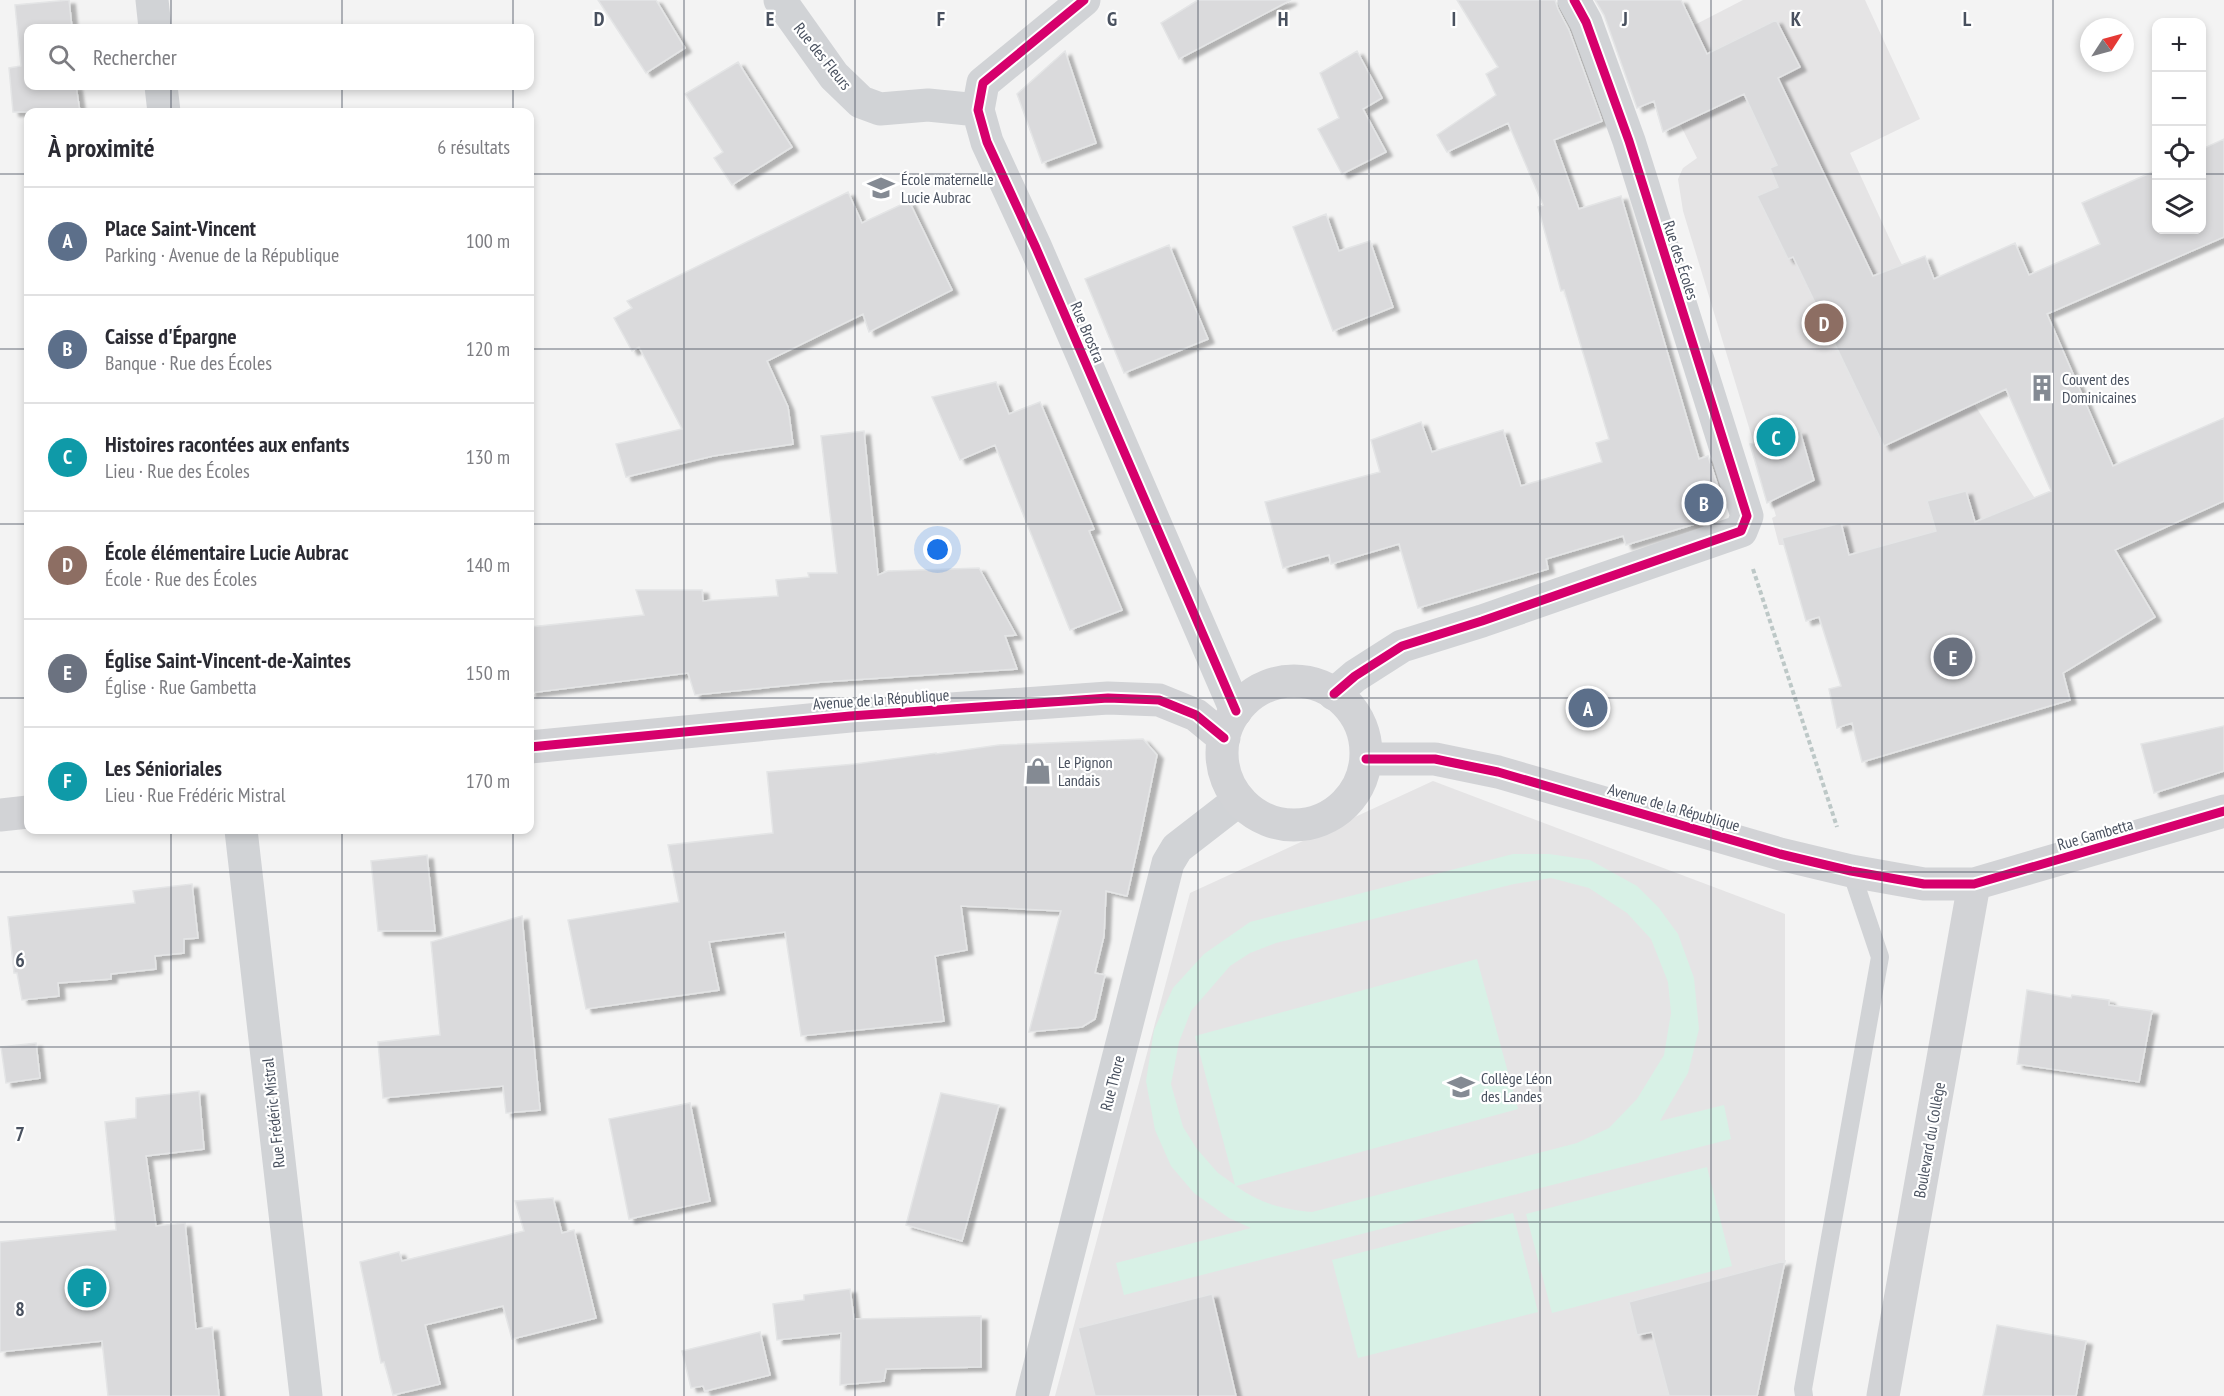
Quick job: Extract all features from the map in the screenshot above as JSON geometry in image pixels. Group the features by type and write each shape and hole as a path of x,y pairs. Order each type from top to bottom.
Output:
{"main road":[{"path":"1293,681 1315,684 1334,694 1349,706 1359,722 1365,740 1366,759 1360,782 1347,802 1328,817 1305,825 1281,824 1258,815 1239,800 1228,781 1222,760 1230,724 1251,695 1271,685 1293,681"},
{"name":"Avenue de la République","path":"534,747 850,716 1108,698 1159,700 1196,715 1230,724"},
{"name":"Avenue de la République","path":"1366,759 1435,759 1498,772 1780,854 1851,871 1924,884 1974,884"},
{"name":"Rue Gambetta","path":"1974,884 2224,811"},
{"path":"0,815 24,812"},
{"name":"Boulevard du Collège","path":"1883,1396 1974,884"}],"street":[{"path":"152,0 155,24"},
{"name":"Rue des Fleurs","path":"780,0 834,76 861,102 880,109 928,105 978,110"},
{"name":"Rue Brostra","path":"1084,0 983,83 978,110 987,142 1036,248 1230,724"},
{"name":"Rue des Écoles","path":"1574,0 1586,22 1629,141 1747,516 1741,531"},
{"path":"161,90 164,108"},
{"path":"1334,694 1355,676 1402,646 1482,621 1741,531"},
{"name":"Rue Thore","path":"1032,1396 1168,863 1178,848 1239,800"},
{"name":"Rue Frédéric Mistral","path":"241,834 306,1396"}],"lane":[{"path":"1804,1396 1803,1389 1880,957 1851,871"}],"path":[{"path":"1741,531 1851,871"}],"shaded area":[{"path":"1743,0 1865,0 1920,119 1850,153 1898,257 1974,404 2047,517 1853,607 1806,621 1784,545 1779,545 1772,518 1776,516 1683,211 1678,179 1683,168 1697,158 1680,124 1663,132 1644,70 1679,33"},
{"name":"Collège Léon des Landes","path":"1433,781 1785,914 1785,1261 1755,1396 1055,1396 1190,893"}],"green space":[{"path":"1513,854 1549,854 1590,860 1637,886 1659,908 1678,934 1694,978 1699,1029 1688,1073 1660,1121 1724,1105 1731,1139 1124,1295 1116,1263 1251,1228 1229,1218 1194,1193 1171,1166 1155,1130 1146,1081 1154,1030 1173,988 1204,954 1250,922","holes":["1551,878 1589,888 1627,913 1651,939 1668,982 1671,1013 1664,1055 1637,1099 1609,1128 1577,1143 1312,1212 1272,1205 1236,1186 1518,1109 1477,959 1195,1036 1235,1185 1218,1173 1197,1149 1183,1127 1171,1084 1179,1042 1191,1011 1230,966 1250,953 1276,943 1514,884"]},
{"path":"1707,1167 1732,1266 1552,1313 1526,1214"},
{"path":"1513,1213 1538,1312 1358,1358 1332,1260"}],"building":[{"path":"69,0 72,24 24,24 24,90 77,90 79,108 24,108 24,112 13,112 9,68 21,66 15,5"},
{"path":"598,0 656,0 685,48 646,73"},
{"path":"1198,0 1291,0 1179,59 1161,23"},
{"path":"1457,0 1555,0 1569,30 1602,121 1554,140 1579,209 1621,196 1699,459 1708,456 1719,490 1701,522 1626,545 1623,536 1546,559 1548,569 1418,608 1399,544 1331,564 1329,555 1283,568 1265,502 1380,472 1371,440 1421,422 1432,452 1503,430 1521,486 1602,462 1596,443 1609,439 1564,290 1561,291 1538,207 1543,205 1508,123 1447,152 1437,135 1496,95 1486,74 1498,67"},
{"path":"1595,0 1681,0 1707,54 1776,20 1800,67 1778,78 1873,276 1925,256 1934,279 2015,243 2029,275 2100,244 2082,203 2152,172 2152,234 2206,234 2206,147 2224,139 2224,237 2047,314 2113,466 2224,418 2224,501 2115,550 2155,617 2063,673 2070,700 1862,762 1852,723 1837,728 1829,689 1841,686 1819,617 1806,621 1782,538 1841,523 1849,555 1936,531 1927,501 1966,491 1975,522 2051,491 2006,389 1884,446 1793,257 1788,259 1757,196 1778,187 1770,168 1777,165 1744,94 1663,132 1654,101 1637,108 1604,15"},
{"path":"1065,51 1096,143 1042,163 1017,94"},
{"path":"1357,51 1382,98 1363,109 1386,152 1342,174 1318,129 1339,118 1320,73"},
{"path":"738,62 792,147 732,185 714,158 723,152 685,94"},
{"path":"848,192 862,223 909,201 952,290 869,332 863,314 767,361 788,407 793,444 713,456 626,477 616,444 682,429 639,347 632,351 614,318 632,308 627,301"},
{"path":"1326,214 1339,251 1370,241 1393,307 1333,331 1293,227"},
{"path":"1169,245 1208,339 1124,373 1085,279"},
{"path":"996,382 1009,414 1040,402 1094,529 1089,531 1122,610 1070,630 995,445 960,460 932,397"},
{"path":"864,431 878,575 888,571 979,568 1016,635 1005,636 1017,669 822,682 695,695 688,673 534,692 534,627 644,615 636,590 702,590 703,601 778,596 776,580 809,577 808,573 837,573 821,436"},
{"path":"1800,431 1814,480 1767,503 1750,444"},
{"path":"2224,726 2224,771 2154,793 2141,744"},
{"path":"1143,739 1157,755 1141,833 1127,896 1106,891 1104,936 1095,973 1105,975 1095,1019 1082,1027 1029,1032 1061,911 961,906 967,950 935,956 944,1021 801,1036 785,932 709,942 719,990 586,1009 568,920 679,902 668,845 773,833 767,772 855,764 999,745"},
{"path":"427,855 435,931 378,931 371,861"},
{"path":"192,884 198,938 184,939 184,953 155,956 156,969 111,974 111,979 58,983 59,996 22,1000 17,973 14,973 8,917 135,903 133,891"},
{"path":"522,916 540,1110 506,1113 503,1086 383,1098 378,1042 440,1035 431,942"},
{"path":"2027,990 2071,998 2072,995 2109,1000 2109,1005 2152,1011 2139,1082 2017,1064"},
{"path":"36,1043 40,1078 6,1083 1,1047"},
{"path":"199,1091 204,1149 146,1156 156,1226 185,1223 196,1329 212,1327 219,1396 108,1396 102,1341 0,1352 0,1242 116,1230 105,1122 136,1118 136,1098"},
{"path":"941,1093 999,1105 962,1241 906,1225"},
{"path":"690,1103 710,1201 629,1219 609,1119"},
{"path":"553,1198 562,1233 574,1230 596,1318 512,1339 503,1306 425,1325 440,1384 393,1395 384,1362 381,1363 360,1262 399,1252 402,1261 524,1231 515,1201"},
{"path":"1785,1261 1757,1396 1669,1396 1652,1332 1637,1335 1629,1302"},
{"path":"850,1289 854,1319 981,1316 981,1367 886,1369 884,1381 840,1385 841,1333 777,1340 773,1304 804,1300 804,1295"},
{"path":"1212,1294 1236,1396 1095,1396 1078,1328"},
{"path":"1997,1325 2086,1341 2076,1396 1983,1396"},
{"path":"760,1332 770,1375 705,1391 703,1386 691,1388 682,1351"}],"cycle path":[{"path":"1084,0 983,83 978,110 987,142 1036,248 1236,711"},
{"path":"1334,694 1355,676 1402,646 1482,621 1741,531 1747,516 1629,141 1586,22 1574,0"},
{"path":"534,747 850,716 1108,698 1159,700 1196,715 1224,738"},
{"path":"1366,759 1435,759 1498,772 1780,854 1851,871 1924,884 1974,884 2224,811"}],"place":[{"name":"École maternelle Lucie Aubrac","path":"881,188"},
{"name":"École élémentaire Lucie Aubrac","path":"1824,323"},
{"name":"Couvent des Dominicaines","path":"2042,388"},
{"name":"Histoires racontées aux enfants","path":"1776,437"},
{"name":"Caisse d'Épargne","path":"1704,503"},
{"name":"Église Saint-Vincent-de-Xaintes","path":"1953,657"},
{"name":"Place Saint-Vincent","path":"1588,708"},
{"name":"Le Pignon Landais","path":"1038,771"},
{"name":"Collège Léon des Landes","path":"1461,1087"},
{"name":"Les Sénioriales","path":"87,1288"}]}
